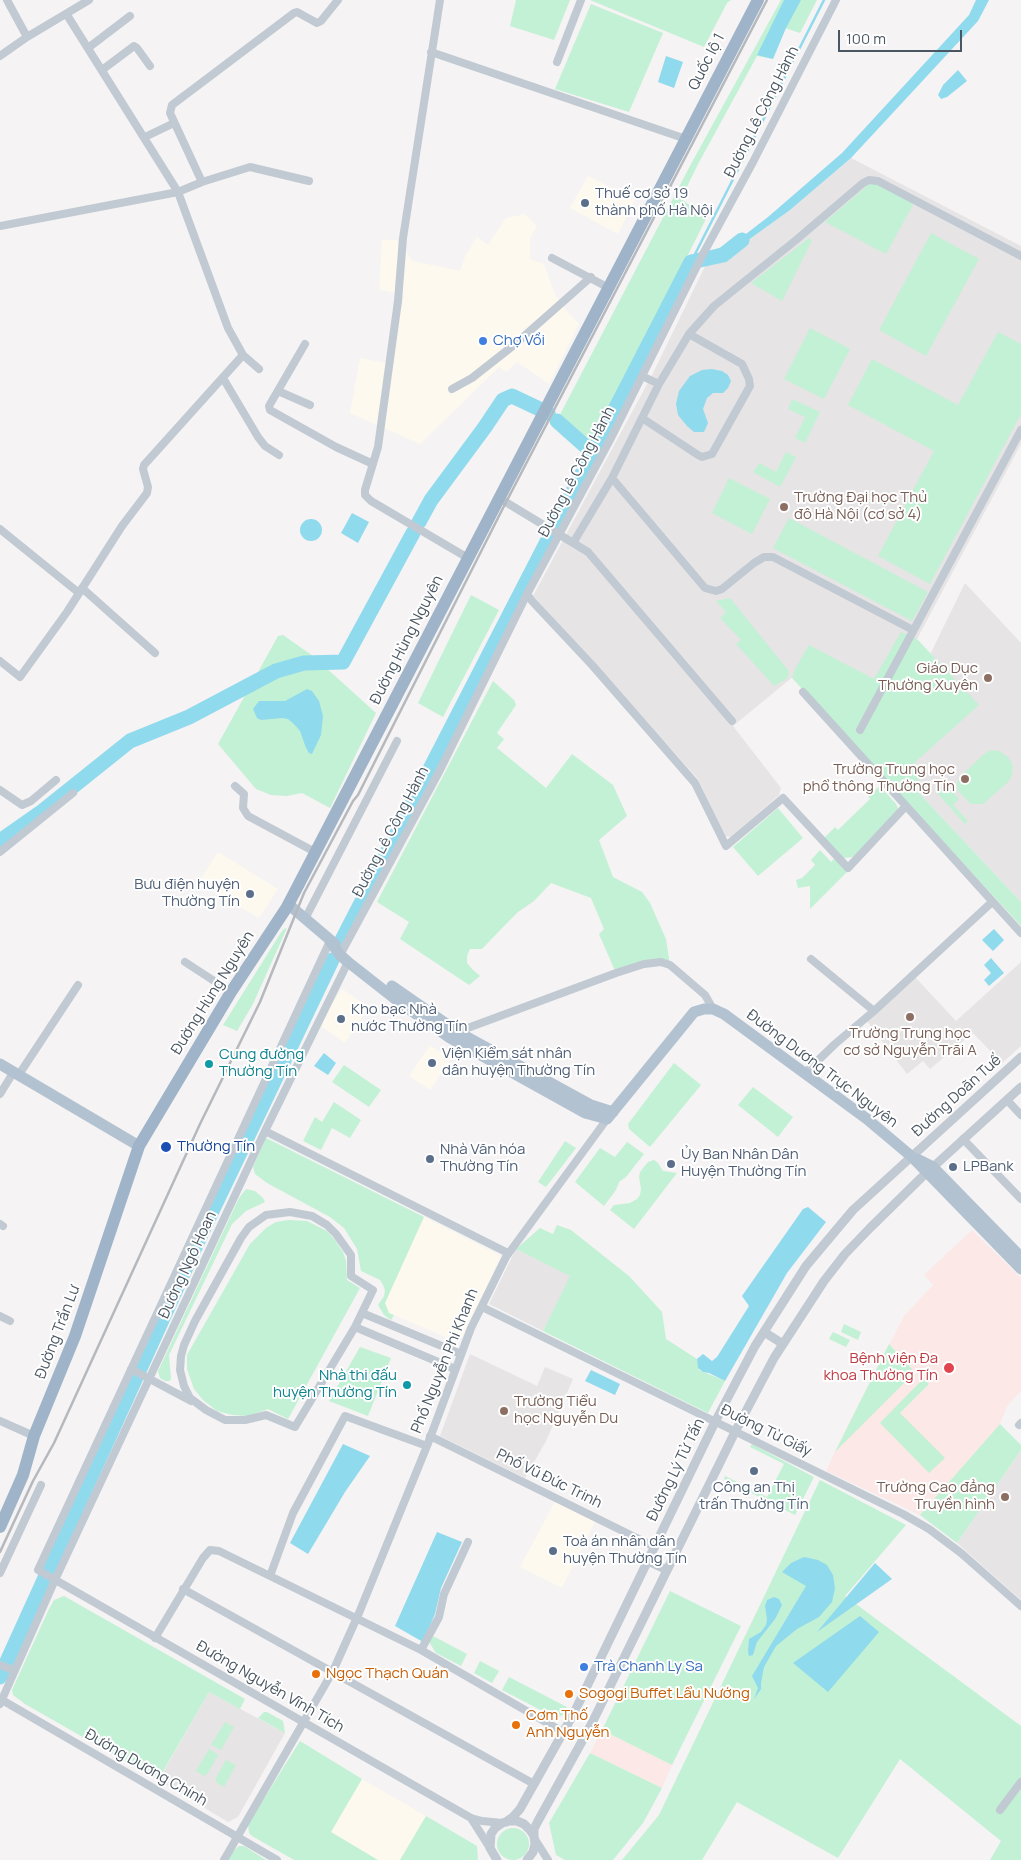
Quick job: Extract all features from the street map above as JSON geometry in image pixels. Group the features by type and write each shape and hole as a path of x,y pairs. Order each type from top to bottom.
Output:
{"highway":[{"name":"Quốc lộ 1","path":"686,139 758,0"},
{"name":"Đường Hùng Nguyên","path":"139,1146 231,992 288,904 686,139"},
{"name":"Đường Trần Lư","path":"0,1527 23,1475 34,1436 75,1336 139,1146"}],"main road":[{"path":"288,904 306,917 344,956 399,1002 454,1035 610,1116"},
{"name":"Đường Dương Trực Nguyên","path":"713,1009 734,1020 867,1119 930,1170 1021,1257"},
{"name":"Phố Nguyễn Phi Khanh","path":"610,1116 694,1012 713,1009"},
{"path":"0,1064 139,1146"},
{"name":"Đường Dương Trực Nguyên","path":"930,1170 1021,1269"}],"street":[{"path":"7,0 27,37"},
{"path":"0,56 27,37 89,0"},
{"path":"202,182 170,113 172,105 297,12 317,22 321,21 338,0"},
{"path":"440,0 438,23 403,238 398,301 378,447 365,490 367,498 468,558"},
{"path":"556,62 581,0"},
{"name":"Đường Lê Công Hành","path":"344,956 440,770 556,534 642,376 696,267 753,162 836,0"},
{"path":"67,14 178,192 228,328 243,355 259,369"},
{"path":"88,48 130,16"},
{"path":"102,70 134,46 138,48 150,66"},
{"path":"432,52 686,139"},
{"path":"145,137 174,123"},
{"path":"0,226 178,192 202,182 250,168 309,181"},
{"path":"573,543 612,478 659,384 689,334 714,306 869,180 878,180 1021,256"},
{"path":"552,258 609,288"},
{"path":"452,389 472,378 514,345 591,277"},
{"path":"642,418 698,455 702,457 712,454 750,386 749,378 742,364 689,334"},
{"path":"305,344 269,406 271,411 336,447 373,464"},
{"path":"0,661 20,677 81,591 122,526 147,492 148,486 143,469 144,465 243,355"},
{"path":"642,376 659,384"},
{"path":"223,378 258,438 265,446 279,455"},
{"path":"278,391 310,406"},
{"path":"860,730 1021,430"},
{"path":"612,478 705,588 716,591 722,590 760,559 773,557 913,630"},
{"path":"499,498 590,553 732,720"},
{"path":"0,529 81,591 155,653"},
{"path":"527,594 532,602 592,665 695,783 726,846 783,798 848,868 905,807"},
{"path":"803,692 905,807 1021,933"},
{"path":"306,917 397,742"},
{"path":"0,790 22,805 31,801 56,780"},
{"path":"235,786 244,794 243,808 248,816 315,852"},
{"path":"0,852 73,793"},
{"path":"805,1073 992,902"},
{"path":"197,1405 190,1398 181,1378 181,1356 184,1345 195,1321 241,1238 253,1224 266,1215 303,1213 327,1225 336,1234 350,1255 352,1276 373,1290 355,1327 295,1427 266,1415 245,1420 225,1420 197,1405 150,1378 132,1369 330,941"},
{"name":"Đường Ngô Hoan","path":"1,1702 7,1668 54,1580 150,1378 344,956"},
{"path":"810,959 874,1011"},
{"path":"185,962 231,992"},
{"path":"454,1035 625,970 643,964 660,962 670,965 705,995 713,1009"},
{"path":"0,1094 78,985"},
{"name":"Đường Doãn Tuế","path":"911,1156 1021,1057"},
{"path":"527,1860 533,1852 534,1836 538,1821 592,1725 734,1432 783,1344 824,1281 845,1254 930,1170 1021,1087"},
{"path":"1007,1100 1021,1114"},
{"name":"Phố Nguyễn Phi Khanh","path":"224,1860 333,1671 357,1619 461,1354 508,1254 610,1116"},
{"path":"265,1131 508,1254"},
{"path":"963,1140 1021,1199"},
{"name":"Đường Lý Tử Tấn","path":"490,1848 491,1834 504,1822 514,1817 520,1809 563,1732 715,1422 755,1346 806,1266 829,1237 853,1210 911,1156"},
{"name":"Đường Từ Giấy","path":"482,1307 734,1432 858,1491 920,1524 961,1553 1021,1606"},
{"path":"362,1313 461,1354"},
{"path":"0,1316 10,1321"},
{"path":"355,1327 455,1369"},
{"path":"764,1332 783,1344"},
{"name":"Đường Nguyễn Vĩnh Tích","path":"132,1369 38,1570 472,1818"},
{"path":"270,1576 293,1513 345,1416 426,1446"},
{"path":"0,1421 34,1436"},
{"name":"Phố Vũ Đức Trinh","path":"430,1436 655,1546"},
{"path":"0,1574 41,1485"},
{"path":"421,1650 439,1617 444,1594 468,1542"},
{"path":"155,1638 203,1558 210,1550 219,1551 421,1650 563,1732"},
{"path":"648,1561 667,1570"},
{"path":"183,1589 534,1784"},
{"name":"Đường Dương Chính","path":"1,1702 277,1860"},
{"path":"1000,1810 1021,1782"},
{"path":"472,1818 493,1823 517,1821 524,1824 534,1836 548,1860"},
{"path":"472,1818 497,1860"},
{"path":"490,1848 490,1860"}],"shaded area":[{"name":"Trường Đại học Thủ đô Hà Nội (cơ sở 4)","path":"851,158 1021,246 1021,444 861,744 800,671 733,726 781,788 779,795 731,837 725,836 698,779 533,596 653,373 710,256 733,250 790,210"},
{"path":"588,176 635,200 618,234 570,208"},
{"name":"Chợ Vồi","path":"525,214 537,226 530,238 530,259 544,264 555,294 579,324 549,384 517,362 506,372 499,367 420,444 350,413 360,358 392,364 404,294 379,290 382,240 397,240 413,261 460,271 465,256 477,237 488,245 506,218"},
{"name":"Trường Trung học phổ thông Thường Tín","path":"965,583 1021,643 1021,902 917,791 911,782 902,712"},
{"path":"218,852 278,889 259,918 199,881"},
{"name":"Trường Trung học cơ sở Nguyễn Trãi A","path":"1021,962 1021,1046 1002,1063 973,1033 930,1069 923,1061 907,1074 866,1020 915,977 956,1021"},
{"path":"342,989 369,1007 345,1043 318,1024"},
{"path":"430,1045 451,1059 430,1090 409,1076"},
{"path":"424,1217 501,1256 463,1336 455,1341 389,1313 385,1303"},
{"name":"Bệnh viện Đa khoa Thường Tín","path":"972,1230 1021,1278 1021,1391 1007,1406 1000,1424 920,1515 826,1471 904,1316 933,1285 924,1275"},
{"path":"516,1249 571,1276 543,1331 489,1304"},
{"name":"Trường Tiểu học Nguyễn Du","path":"470,1354 537,1386 545,1367 573,1379 546,1441 525,1478 440,1436"},
{"name":"Trường Cao đẳng Truyền hình","path":"1021,1450 1021,1600 957,1543"},
{"path":"557,1498 597,1518 562,1588 520,1567"},
{"path":"209,1692 285,1733 238,1817 228,1822 163,1783 162,1774"},
{"path":"602,1730 672,1765 662,1788 590,1753"},
{"path":"362,1779 426,1816 400,1860 378,1860 330,1832 294,1860 279,1852 300,1813 331,1830"}],"green space":[{"path":"516,0 570,0 554,40 510,26"},
{"path":"590,0 731,0 727,3 704,47"},
{"path":"781,0 817,0 800,33 785,28 773,59 757,56 697,166 681,199 707,217 592,446 554,426 691,164"},
{"path":"591,4 663,33 629,112 555,89"},
{"path":"875,181 914,203 886,254 825,222"},
{"path":"931,233 979,259 926,356 879,330"},
{"path":"809,238 812,240 782,301 751,283"},
{"path":"810,328 850,349 824,399 784,379"},
{"path":"998,332 1021,344 1021,414 930,584 878,556 934,451 848,405 872,359 958,405"},
{"path":"792,399 820,412 805,443 795,438 805,417 788,409"},
{"path":"786,452 796,457 780,487 753,472 759,463 776,472"},
{"path":"729,478 770,499 752,534 712,513"},
{"path":"789,518 928,592 912,621 773,548"},
{"path":"471,595 499,610 443,717 418,703"},
{"path":"730,598 788,670 789,675 786,679 774,686 736,644 741,640 720,618 726,612 716,601"},
{"path":"901,632 917,639 979,705 914,763 919,770 919,779 913,785 1021,902 1021,926 792,678 809,645 874,679"},
{"path":"283,635 313,656 376,713 330,808 302,793 287,796 271,795 256,789 218,744 278,636"},
{"path":"493,681 514,700 516,705 497,733 504,739 497,748 546,788 572,754 613,785 627,816 599,840 613,877 642,892 650,903 666,939 670,965 660,962 616,973 599,934 604,929 591,898 551,883 534,901 518,912 482,949 470,949 467,963 480,976 469,985 400,939 409,922 377,902"},
{"path":"991,750 999,751 1008,757 1013,766 1012,775 1008,782 983,804 971,804 958,791 959,778 984,754"},
{"path":"946,785 959,799 953,805 968,821 965,824 937,793"},
{"path":"880,786 896,804 897,812 853,857 843,858 824,838 835,827 838,830 870,799 868,796"},
{"path":"778,808 803,838 758,876 733,847"},
{"path":"820,850 831,862 835,858 847,872 810,909 810,886 798,888 796,880 802,878 815,865 811,860"},
{"path":"287,928 253,1004 237,1031 223,1025 280,934"},
{"path":"674,1063 701,1085 650,1147 629,1129 628,1124"},
{"path":"344,1065 381,1090 369,1107 332,1082"},
{"path":"753,1087 793,1117 778,1137 738,1105"},
{"path":"334,1102 361,1120 350,1138 332,1128 321,1150 303,1141 315,1117 322,1122"},
{"path":"266,1138 424,1217 385,1303 389,1313 394,1315 391,1320 384,1315 378,1305 384,1296 385,1290 383,1285 380,1280 361,1271 357,1249 344,1228 330,1217 267,1183 255,1174 253,1167"},
{"path":"565,1141 576,1148 546,1187 538,1182"},
{"path":"627,1142 644,1154 626,1177 619,1182 616,1190 604,1206 575,1182 600,1148 615,1157"},
{"path":"654,1160 663,1171 677,1173 634,1229 610,1210 614,1205 630,1203 637,1199 641,1189 640,1172 648,1162"},
{"path":"246,1189 255,1191 265,1202 246,1211 232,1224 169,1355 171,1378 170,1381 165,1381 160,1378 158,1371 239,1198"},
{"path":"289,1220 307,1221 327,1231 343,1252 346,1261 347,1280 360,1288 288,1419 268,1409 247,1416 217,1411 203,1400 194,1389 187,1369 187,1355 250,1244 266,1228 276,1222"},
{"path":"557,1225 571,1230 629,1276 662,1312 666,1339 697,1359 699,1370 725,1381 708,1413 543,1331 570,1276 516,1249 540,1228 553,1234"},
{"path":"844,1324 861,1332 858,1340 841,1332"},
{"path":"833,1332 850,1340 846,1347 829,1339"},
{"path":"889,1344 912,1369 911,1376 835,1452"},
{"path":"360,1347 391,1358 368,1416 329,1401"},
{"path":"923,1379 929,1384 900,1413 945,1458 929,1473 880,1423"},
{"path":"1000,1424 1021,1445 1021,1450 957,1543 920,1515"},
{"path":"752,1444 814,1477 795,1515 724,1479 725,1476 767,1497 784,1464 750,1447"},
{"path":"820,1480 906,1525 845,1596 1021,1726 1021,1860 990,1860 1001,1841 900,1759 838,1858 737,1802 702,1860 622,1860 659,1815"},
{"path":"670,1591 741,1626 672,1765 602,1730"},
{"path":"64,1596 245,1699 240,1709 209,1692 162,1773 163,1783 25,1704 13,1695 12,1690 49,1609 54,1600"},
{"path":"433,1636 467,1654 461,1666 436,1653 429,1642"},
{"path":"480,1661 499,1671 492,1683 474,1673"},
{"path":"509,1677 567,1707 563,1715 556,1718 502,1690"},
{"path":"264,1712 283,1721 285,1733 258,1718"},
{"path":"225,1722 234,1727 221,1750 211,1745"},
{"path":"300,1741 362,1779 331,1832 378,1860 294,1860 249,1833 248,1824"},
{"path":"209,1749 218,1755 208,1773 204,1776 196,1771"},
{"path":"590,1753 662,1788 643,1823 613,1860 565,1860 556,1855 549,1823"},
{"path":"226,1760 236,1765 224,1787 216,1782 216,1778"},
{"path":"426,1816 477,1846 478,1860 400,1860"},
{"path":"513,1828 519,1829 524,1833 528,1838 528,1850 524,1855 519,1859 513,1860 507,1859 502,1855 498,1850 497,1844 498,1838 502,1833 507,1829"},
{"path":"239,1846 244,1846 266,1860 227,1860"}],"water":[{"path":"784,0 801,0 786,28 773,59 757,55"},
{"path":"976,0 989,0 978,21 851,158 790,210 733,251 710,256 713,250 733,244 768,217 842,153 969,15"},
{"path":"666,56 683,62 674,88 658,82"},
{"path":"958,70 967,81 947,97 941,99 938,95 943,85"},
{"path":"702,370 722,371 728,375 731,381 723,393 713,393 707,398 703,409 708,423 704,432 694,432 678,415 676,404 679,391 690,376"},
{"path":"352,513 369,522 358,543 341,533"},
{"path":"311,519 319,522 322,530 319,538 311,541 303,538 300,530 303,522"},
{"path":"307,689 312,691 319,701 323,716 321,735 312,754 306,748 300,731 288,719 261,720 257,718 253,709 259,701 285,701"},
{"path":"994,929 1004,940 993,951 982,940"},
{"path":"991,958 1004,973 989,986 984,980 991,973 984,965"},
{"path":"324,1053 336,1063 328,1075 314,1066"},
{"path":"808,1207 826,1222 787,1273 725,1381 703,1372 698,1368 697,1359 703,1354 712,1361 717,1357 749,1306 742,1296 803,1209"},
{"path":"591,1370 620,1384 615,1395 585,1381"},
{"path":"343,1444 370,1456 345,1492 308,1554 290,1543"},
{"path":"437,1532 462,1542 441,1588 435,1614 423,1642 395,1626"},
{"path":"804,1557 818,1560 827,1565 833,1575 835,1588 832,1602 819,1617 797,1629 776,1646 764,1667 761,1689 754,1699 758,1688 752,1676 806,1586 782,1572 791,1563"},
{"path":"875,1563 892,1579 817,1632"},
{"path":"774,1597 779,1599 782,1605 775,1619 757,1642 753,1655 749,1656 749,1639 761,1632 766,1625 765,1606 767,1600"},
{"path":"860,1616 879,1632 828,1692 793,1663"}],"waterway":[{"path":"691,262 824,0"},
{"path":"341,942 691,262 723,255 742,240"},
{"path":"419,522 431,500 503,400 512,396 548,413"},
{"path":"557,421 593,453"},
{"path":"0,841 40,813 130,741 189,717 276,671 304,663 343,662 413,533"},
{"path":"0,1677 203,1230 332,960"}],"railway":[{"path":"0,1552 33,1481 54,1443 200,1124 260,1002 304,893 358,795 502,510 767,0"}],"place":[{"name":"Thuế cơ sở 19 thành phố Hà Nội","path":"585,203"},
{"name":"Chợ Vồi","path":"483,341"},
{"name":"Trường Đại học Thủ đô Hà Nội (cơ sở 4)","path":"784,507"},
{"name":"Giáo Dục Thường Xuyên","path":"988,678"},
{"name":"Trường Trung học phổ thông Thường Tín","path":"965,779"},
{"name":"Bưu điện huyện Thường Tín","path":"250,894"},
{"name":"Trường Trung học cơ sở Nguyễn Trãi A","path":"910,1017"},
{"name":"Kho bạc Nhà nước Thường Tín","path":"341,1019"},
{"name":"Viện Kiểm sát nhân dân huyện Thường Tín","path":"432,1063"},
{"name":"Cung đường Thường Tín","path":"209,1064"},
{"name":"Thường Tín","path":"166,1147"},
{"name":"Nhà Văn hóa Thường Tín","path":"430,1159"},
{"name":"Ủy Ban Nhân Dân Huyện Thường Tín","path":"671,1164"},
{"name":"LPBank","path":"953,1167"},
{"name":"Bệnh viện Đa khoa Thường Tín","path":"949,1368"},
{"name":"Nhà thi đấu huyện Thường Tín","path":"407,1385"},
{"name":"Trường Tiểu học Nguyễn Du","path":"504,1411"},
{"name":"Công an Thị trấn Thường Tín","path":"754,1471"},
{"name":"Trường Cao đẳng Truyền hình","path":"1005,1497"},
{"name":"Toà án nhân dân huyện Thường Tín","path":"553,1551"},
{"name":"Trà Chanh Ly Sa","path":"584,1667"},
{"name":"Ngọc Thạch Quán","path":"316,1674"},
{"name":"Sogogi Buffet Lẩu Nướng","path":"569,1694"},
{"name":"Cơm Thố Anh Nguyễn","path":"516,1725"}]}
